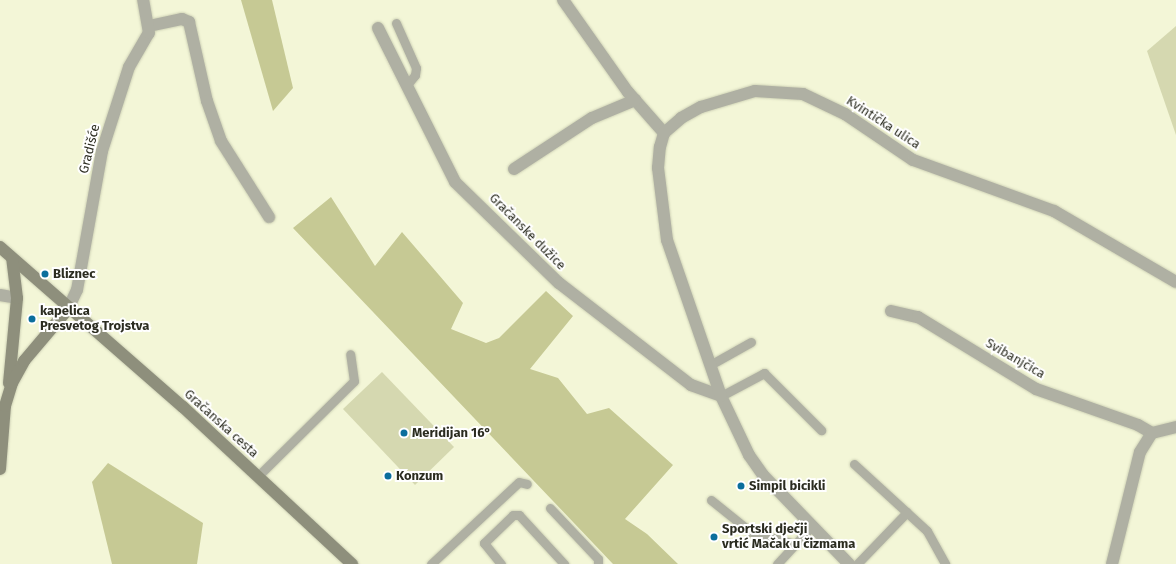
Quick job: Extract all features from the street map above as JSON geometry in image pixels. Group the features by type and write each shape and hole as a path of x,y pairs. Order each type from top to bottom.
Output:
{"main road":[{"name":"Gračanska cesta","path":"0,247 68,309 258,476 352,564"},
{"path":"0,469 17,298 12,258"},
{"path":"8,394 24,361 68,309"}],"street":[{"path":"143,0 149,26 182,19 189,22 207,102 221,141 269,216"},
{"path":"563,0 635,100 664,133 658,168 667,240 721,396 749,455 811,527 849,564"},
{"name":"Gradišće","path":"68,309 76,294 102,151 129,68 145,41 149,26"},
{"name":"Gračanske dužice","path":"378,28 455,182 559,283 691,385 721,396"},
{"name":"Kvintička ulica","path":"664,133 681,118 727,97 778,90 802,94 845,114 913,160 1054,211 1176,282"},
{"path":"514,169 592,118 635,100"},
{"path":"0,295 17,298"},
{"name":"Svibanjčica","path":"891,311 918,316 1036,389 1138,425 1152,433"},
{"path":"1112,564 1140,452 1152,433 1176,427"}],"lane":[{"path":"396,23 416,68 415,75 406,86"},
{"path":"710,365 751,342"},
{"path":"258,476 354,381 350,354"},
{"path":"721,396 764,373 821,430"},
{"path":"854,464 927,532 945,564"},
{"path":"431,564 519,482 527,484"},
{"path":"711,500 751,532 795,544"},
{"path":"550,508 598,559 598,564"},
{"path":"857,564 907,512"},
{"path":"500,564 484,543 513,515 518,515 564,564"},
{"path":"777,564 811,527"}],"green space":[{"path":"241,0 272,0 293,88 273,111"},
{"path":"1176,26 1176,135 1147,51"},
{"path":"331,197 375,266 402,232 463,303 451,329 486,343 499,338 546,291 573,316 530,369 558,378 587,414 609,408 673,465 625,519 647,534 678,564 613,564 293,228"},
{"path":"382,372 454,447 415,485 343,409"},
{"path":"108,463 203,523 197,564 112,564 92,482"}],"place":[{"name":"Bliznec","path":"45,274"},
{"name":"kapelica Presvetog Trojstva","path":"32,319"},
{"name":"Meridijan 16°","path":"404,433"},
{"name":"Konzum","path":"388,476"},
{"name":"Simpil bicikli","path":"741,486"},
{"name":"Sportski dječji vrtić Mačak u čizmama","path":"714,537"}]}
